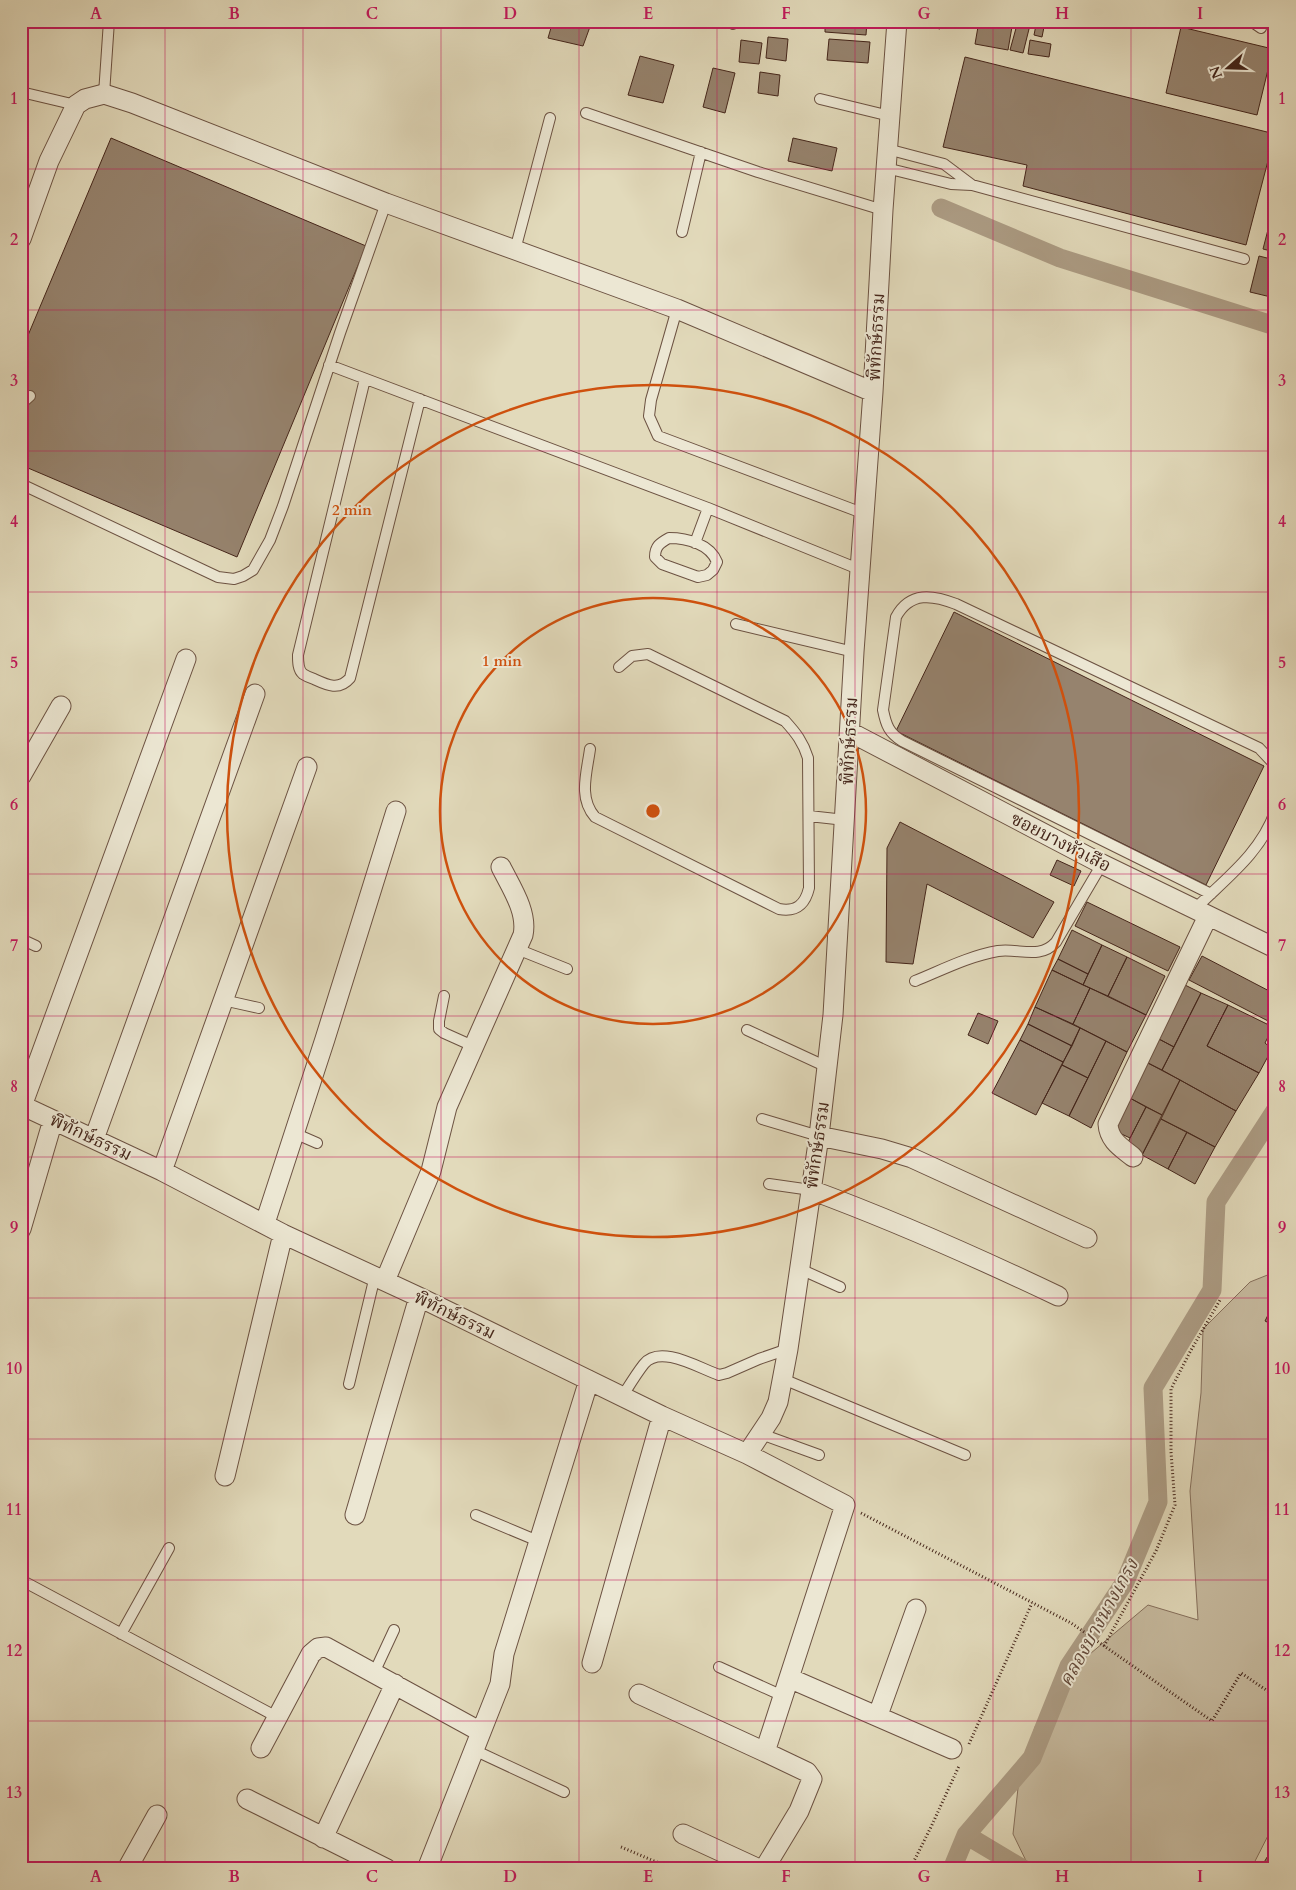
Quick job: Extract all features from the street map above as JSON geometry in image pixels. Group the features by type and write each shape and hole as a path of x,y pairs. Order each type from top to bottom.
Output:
{"street":[{"name":"พิทักษ์ธรรม","path":"22,1106 162,1171 283,1234 380,1278 622,1397 747,1454 761,1434 778,1402 783,1379 819,1136 833,1015 854,652 865,514 883,210 897,21"},
{"path":"21,239 49,161 76,105 86,99 104,94 132,103 386,203 677,309 873,392"},
{"path":"22,1106 186,659"},
{"path":"94,1139 255,694"},
{"path":"21,776 61,706"},
{"name":"ซอยบางหัวเสือ","path":"850,732 1102,864 1275,948"},
{"path":"162,1171 308,767"},
{"path":"265,1223 396,811"},
{"path":"380,1278 432,1171 447,1107 524,935 526,924 522,912 501,867"},
{"path":"1133,1157 1113,1140 1108,1133 1108,1124 1201,912"},
{"path":"21,1229 53,1120"},
{"path":"819,1136 882,1149 912,1158 1086,1238"},
{"path":"811,1190 873,1213 952,1246 1058,1296"},
{"path":"225,1476 283,1234"},
{"path":"355,1515 419,1297"},
{"path":"427,1869 500,1684 504,1654 589,1380"},
{"path":"592,1663 662,1416"},
{"path":"747,1454 845,1505 765,1752"},
{"path":"878,1716 916,1609"},
{"path":"261,1748 311,1654 318,1648 326,1647 480,1732"},
{"path":"789,1678 960,1753"},
{"path":"323,1838 395,1684"},
{"path":"639,1694 807,1772 812,1779 800,1812 764,1869"},
{"path":"247,1799 387,1869"},
{"path":"127,1869 157,1815"},
{"path":"683,1834 759,1869"}],"lane":[{"path":"104,94 109,21"},
{"path":"1252,21 1261,28"},
{"path":"21,92 76,105"},
{"path":"820,99 890,116"},
{"path":"586,113 758,172 883,210"},
{"path":"515,250 550,118"},
{"path":"888,149 944,164 972,185"},
{"path":"682,232 701,152"},
{"path":"886,168 942,182 972,185 1244,259"},
{"path":"21,484 218,577 234,579 253,570 270,540 283,506 329,365 386,203"},
{"path":"677,309 651,400 650,416 658,436 865,514"},
{"path":"329,365 708,508 860,570"},
{"path":"365,379 298,655 299,666 303,674 328,685 337,686 345,683 350,678 420,399"},
{"path":"21,404 30,396"},
{"path":"696,542 708,508"},
{"path":"668,538 680,538 696,542 714,554 717,562 713,570 707,575 698,577 662,564 655,556 660,543 668,538"},
{"path":"1210,894 893,736 886,725 883,710 896,618 902,608 912,602 926,596 938,597 1259,748 1275,765"},
{"path":"736,624 854,652"},
{"path":"590,749 585,798 588,810 595,817 779,909 794,909 801,906 806,899 808,888 808,758 797,734 785,721 648,654 632,656 619,667"},
{"path":"1201,912 1210,894 1238,870 1256,849 1275,812"},
{"path":"809,816 845,820"},
{"path":"915,981 978,956 1000,951 1042,952 1050,948 1056,942 1102,864"},
{"path":"21,940 36,946"},
{"path":"517,949 567,970"},
{"path":"444,996 439,1029 473,1046"},
{"path":"223,1000 259,1008"},
{"path":"747,1030 827,1068"},
{"path":"762,1119 819,1136"},
{"path":"294,1133 317,1143"},
{"path":"768,1184 811,1190"},
{"path":"800,1269 840,1287"},
{"path":"349,1384 380,1278"},
{"path":"622,1397 644,1362 653,1357 662,1355 672,1357 719,1375 788,1349"},
{"path":"783,1379 965,1455"},
{"path":"761,1434 819,1455"},
{"path":"476,1516 538,1541"},
{"path":"121,1634 169,1548"},
{"path":"21,1580 277,1717"},
{"path":"374,1673 394,1630"},
{"path":"719,1667 783,1696"},
{"path":"474,1750 564,1792"}],"path":[{"path":"1104,1646 1156,1551 1175,1505 1171,1452 1171,1390 1220,1300"},
{"path":"845,1505 1071,1623 1212,1721 1241,1673 1275,1696"},
{"path":"910,1869 960,1753 1032,1603"},
{"path":"621,1847 673,1869"}],"shaded area":[{"path":"1275,1272 1275,1822 1251,1869 1030,1869 1013,1834 1018,1788 1035,1727 1065,1675 1148,1605 1198,1620 1190,1491 1201,1393 1203,1329 1250,1282"}],"building":[{"path":"553,21 581,21 591,24 583,46 548,38"},
{"path":"825,21 867,21 866,35 825,32"},
{"path":"916,21 941,21 940,29 915,23"},
{"path":"979,21 1013,21 1008,50 975,44"},
{"path":"1018,21 1031,21 1023,53 1010,50"},
{"path":"1148,21 1174,21 1174,25"},
{"path":"1036,25 1044,27 1042,37 1034,35"},
{"path":"1181,27 1273,49 1257,115 1166,93"},
{"path":"768,37 788,39 786,61 766,58"},
{"path":"829,39 870,42 868,63 827,60"},
{"path":"741,40 762,43 759,64 739,62"},
{"path":"1030,40 1051,44 1049,57 1028,54"},
{"path":"640,56 674,65 663,103 628,95"},
{"path":"965,57 1275,134 1246,245 1023,186 1027,165 943,147"},
{"path":"713,68 735,73 725,113 703,107"},
{"path":"760,72 780,75 778,96 758,93"},
{"path":"1275,88 1275,116 1268,115"},
{"path":"111,138 366,246 237,557 21,465 21,352"},
{"path":"793,138 837,148 832,171 788,161"},
{"path":"1275,200 1275,219 1271,218"},
{"path":"1271,218 1275,219 1275,252 1263,249"},
{"path":"1259,256 1275,260 1275,298 1250,292"},
{"path":"954,612 1264,766 1206,885 896,731"},
{"path":"900,822 1054,902 1033,938 927,884 913,964 886,962 887,848"},
{"path":"1057,860 1081,871 1074,886 1050,875"},
{"path":"1087,902 1180,947 1168,971 1075,926"},
{"path":"1072,930 1102,945 1088,974 1058,959"},
{"path":"1102,945 1127,957 1108,996 1083,985"},
{"path":"1202,956 1275,994 1275,1013 1270,1022 1189,980"},
{"path":"1127,957 1165,976 1146,1015 1108,996"},
{"path":"1058,959 1088,974 1083,985 1052,970"},
{"path":"1052,970 1090,988 1073,1024 1035,1007"},
{"path":"1183,984 1201,993 1174,1047 1157,1038"},
{"path":"1090,988 1146,1015 1127,1052 1073,1024"},
{"path":"1201,993 1228,1005 1207,1046 1259,1073 1236,1111 1162,1070"},
{"path":"1228,1005 1273,1027 1265,1043 1272,1049 1259,1073 1207,1046"},
{"path":"1035,1007 1080,1028 1072,1046 1028,1024"},
{"path":"978,1013 998,1021 988,1044 968,1035"},
{"path":"1028,1024 1072,1046 1063,1062 1020,1040"},
{"path":"1080,1028 1106,1041 1088,1078 1062,1065"},
{"path":"1157,1038 1174,1047 1162,1070 1146,1062"},
{"path":"1020,1040 1063,1062 1036,1115 992,1093"},
{"path":"1106,1041 1127,1052 1091,1128 1069,1116"},
{"path":"1146,1062 1180,1080 1162,1115 1128,1097"},
{"path":"1062,1065 1088,1078 1069,1116 1042,1103"},
{"path":"1180,1080 1236,1111 1215,1147 1161,1119"},
{"path":"1128,1097 1146,1107 1130,1138 1111,1129"},
{"path":"1146,1107 1162,1115 1142,1155 1126,1146"},
{"path":"1161,1119 1187,1132 1168,1169 1142,1155"},
{"path":"1187,1132 1215,1147 1195,1184 1168,1169"},
{"path":"1275,1303 1275,1326 1265,1321"},
{"path":"1275,1844 1275,1869 1260,1869"}],"waterway":[{"path":"941,208 1060,258 1275,326"},
{"name":"คลองบางนางเกรง","path":"952,1869 966,1835 1032,1758 1069,1666 1125,1582 1158,1502 1153,1388 1212,1290 1216,1202 1275,1111"},
{"path":"966,1835 1023,1869"}]}
